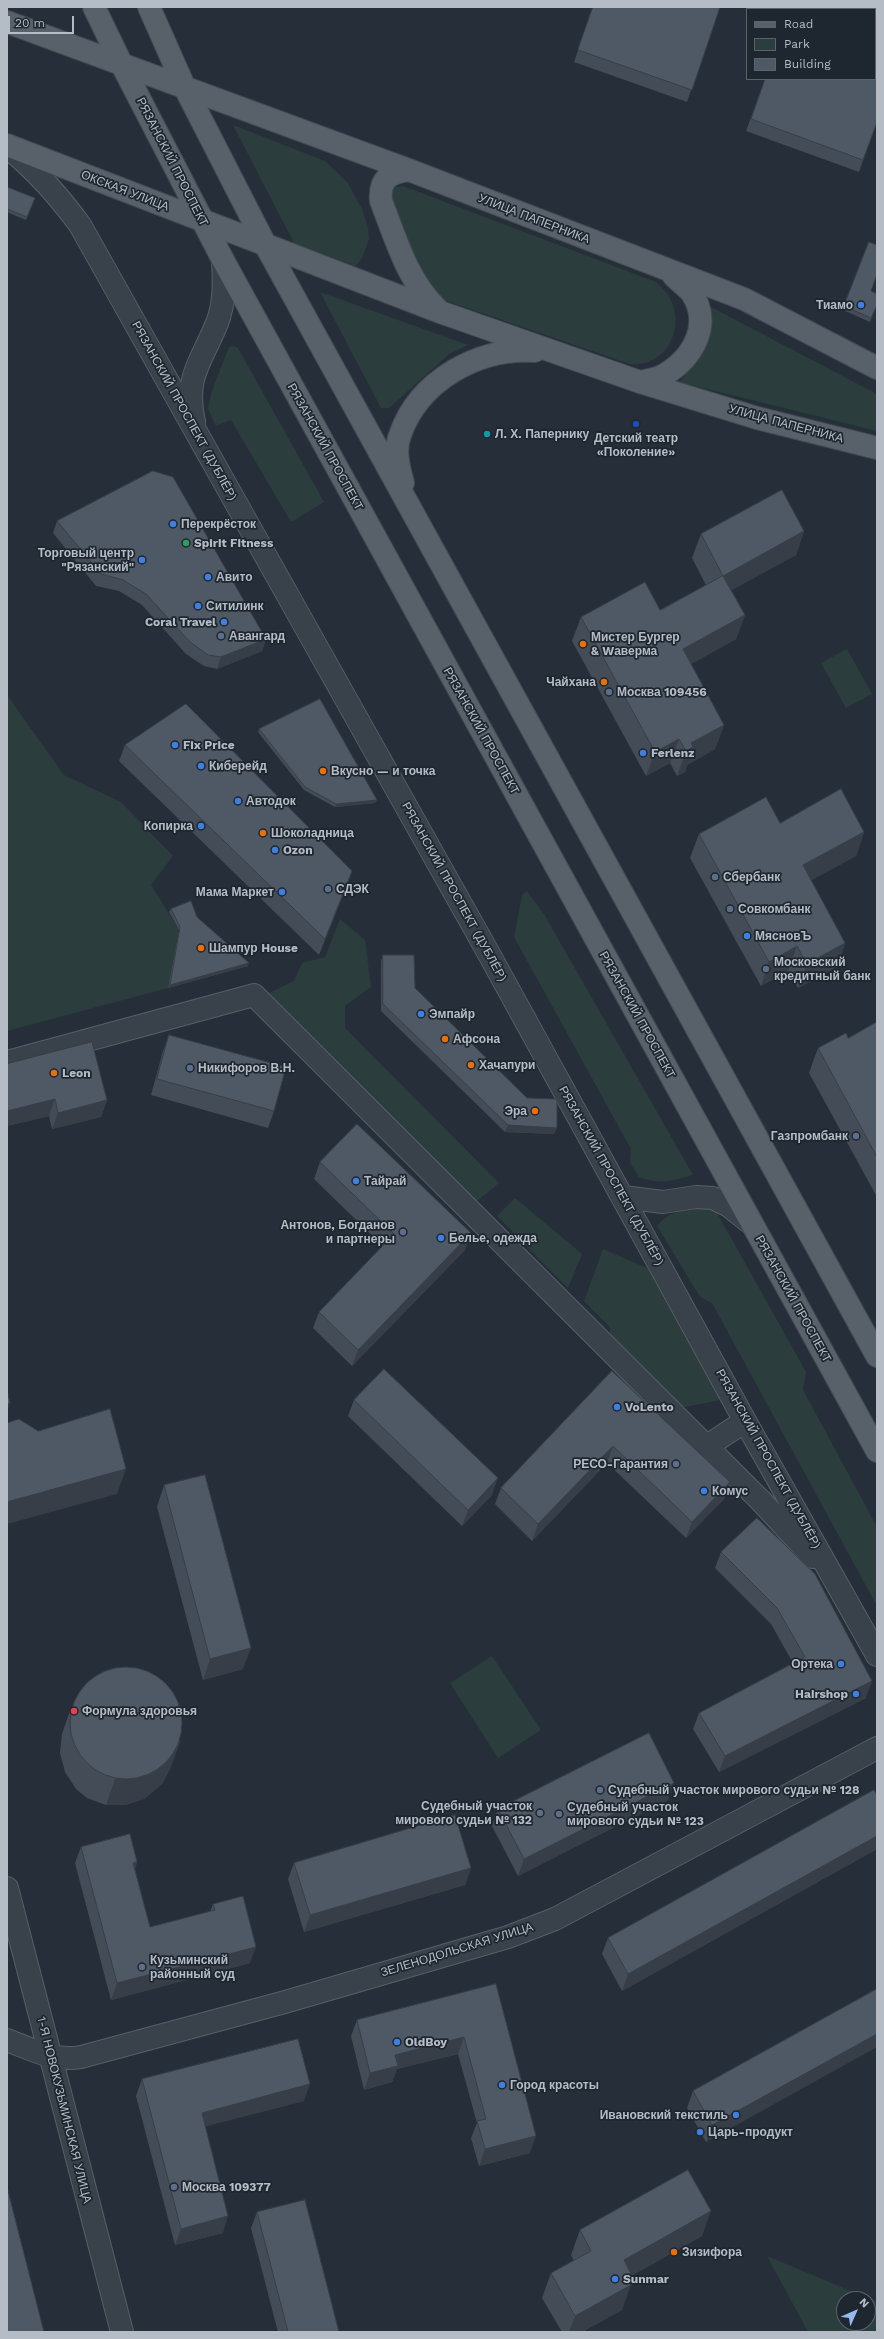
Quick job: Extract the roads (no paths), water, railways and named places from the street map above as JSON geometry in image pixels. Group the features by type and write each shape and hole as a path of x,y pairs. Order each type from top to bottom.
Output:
{"main road":[{"name":"РЯЗАНСКИЙ ПРОСПЕКТ","path":"94,7 121,63 223,260 877,1451"},
{"path":"149,7 184,86 266,246 877,1356"},
{"path":"7,22 184,86"},
{"name":"УЛИЦА ПАПЕРНИКА","path":"184,86 409,170 669,272 744,299 877,368"},
{"name":"ОКСКАЯ УЛИЦА","path":"7,146 266,246"},
{"path":"409,170 395,172 387,178 380,189 381,201 410,274 422,295 440,312"},
{"name":"УЛИЦА ПАПЕРНИКА","path":"266,246 440,312 640,382 757,418 877,448"},
{"path":"640,382 663,376 686,359 697,340 701,318 691,292 669,272"},
{"path":"408,506 397,458 400,436 410,414 421,399 441,379 472,360 516,349 555,352"}],"street":[{"name":"РЯЗАНСКИЙ ПРОСПЕКТ (ДУБЛЁР)","path":"7,146 35,170 60,197 80,225 489,954 745,1420 877,1655"},
{"path":"195,430 190,404 190,385 196,366 217,323 222,306 225,285 223,260"},
{"path":"7,1062 254,995 706,1446 838,1584"},
{"path":"623,1197 662,1202 696,1197 713,1198 729,1206 752,1224"},
{"path":"706,1446 745,1420"},
{"name":"ЗЕЛЕНОДОЛЬСКАЯ УЛИЦА","path":"7,2040 51,2057 65,2059 81,2057 285,2002 508,1937 555,1919 877,1748"},
{"name":"1-Я НОВОКУЗЬМИНСКАЯ УЛИЦА","path":"7,1888 122,2332"}],"place":[{"name":"Тиамо","path":"861,305"},
{"name":"Детский театр «Поколение»","path":"636,424"},
{"name":"Л. Х. Папернику","path":"487,434"},
{"name":"Перекрёсток","path":"173,524"},
{"name":"Spirit Fitness","path":"186,543"},
{"name":"Торговый центр \"Рязанский\"","path":"142,560"},
{"name":"Авито","path":"208,577"},
{"name":"Ситилинк","path":"198,606"},
{"name":"Coral Travel","path":"224,622"},
{"name":"Авангард","path":"221,636"},
{"name":"Мистер Бургер & Wаверма","path":"583,644"},
{"name":"Чайхана","path":"604,682"},
{"name":"Москва 109456","path":"609,692"},
{"name":"Fix Price","path":"175,745"},
{"name":"Ferlenz","path":"643,753"},
{"name":"Киберейд","path":"201,766"},
{"name":"Вкусно — и точка","path":"323,771"},
{"name":"Автодок","path":"238,801"},
{"name":"Копирка","path":"201,826"},
{"name":"Шоколадница","path":"263,833"},
{"name":"Ozon","path":"275,850"},
{"name":"Сбербанк","path":"715,877"},
{"name":"СДЭК","path":"328,889"},
{"name":"Мама Маркет","path":"282,892"},
{"name":"Совкомбанк","path":"730,909"},
{"name":"МясновЪ","path":"747,936"},
{"name":"Шампур House","path":"201,948"},
{"name":"Московский кредитный банк","path":"766,969"},
{"name":"Эмпайр","path":"421,1014"},
{"name":"Афсона","path":"445,1039"},
{"name":"Хачапури","path":"471,1065"},
{"name":"Никифоров В.Н.","path":"190,1068"},
{"name":"Leon","path":"54,1073"},
{"name":"Эра","path":"535,1111"},
{"name":"Газпромбанк","path":"856,1136"},
{"name":"Тайрай","path":"356,1181"},
{"name":"Антонов, Богданов и партнеры","path":"403,1232"},
{"name":"Белье, одежда","path":"441,1238"},
{"name":"VoLento","path":"617,1407"},
{"name":"РЕСО-Гарантия","path":"676,1464"},
{"name":"Комус","path":"704,1491"},
{"name":"Ортека","path":"841,1664"},
{"name":"Hairshop","path":"856,1694"},
{"name":"Формула здоровья","path":"74,1711"},
{"name":"Судебный участок мирового судьи № 128","path":"600,1790"},
{"name":"Судебный участок мирового судьи № 132","path":"540,1813"},
{"name":"Судебный участок мирового судьи № 123","path":"559,1814"},
{"name":"Кузьминский районный суд","path":"142,1967"},
{"name":"OldBoy","path":"397,2042"},
{"name":"Город красоты","path":"502,2085"},
{"name":"Ивановский текстиль","path":"736,2115"},
{"name":"Царь-продукт","path":"700,2132"},
{"name":"Москва 109377","path":"174,2187"},
{"name":"Зизифора","path":"674,2252"},
{"name":"Sunmar","path":"615,2279"}]}
